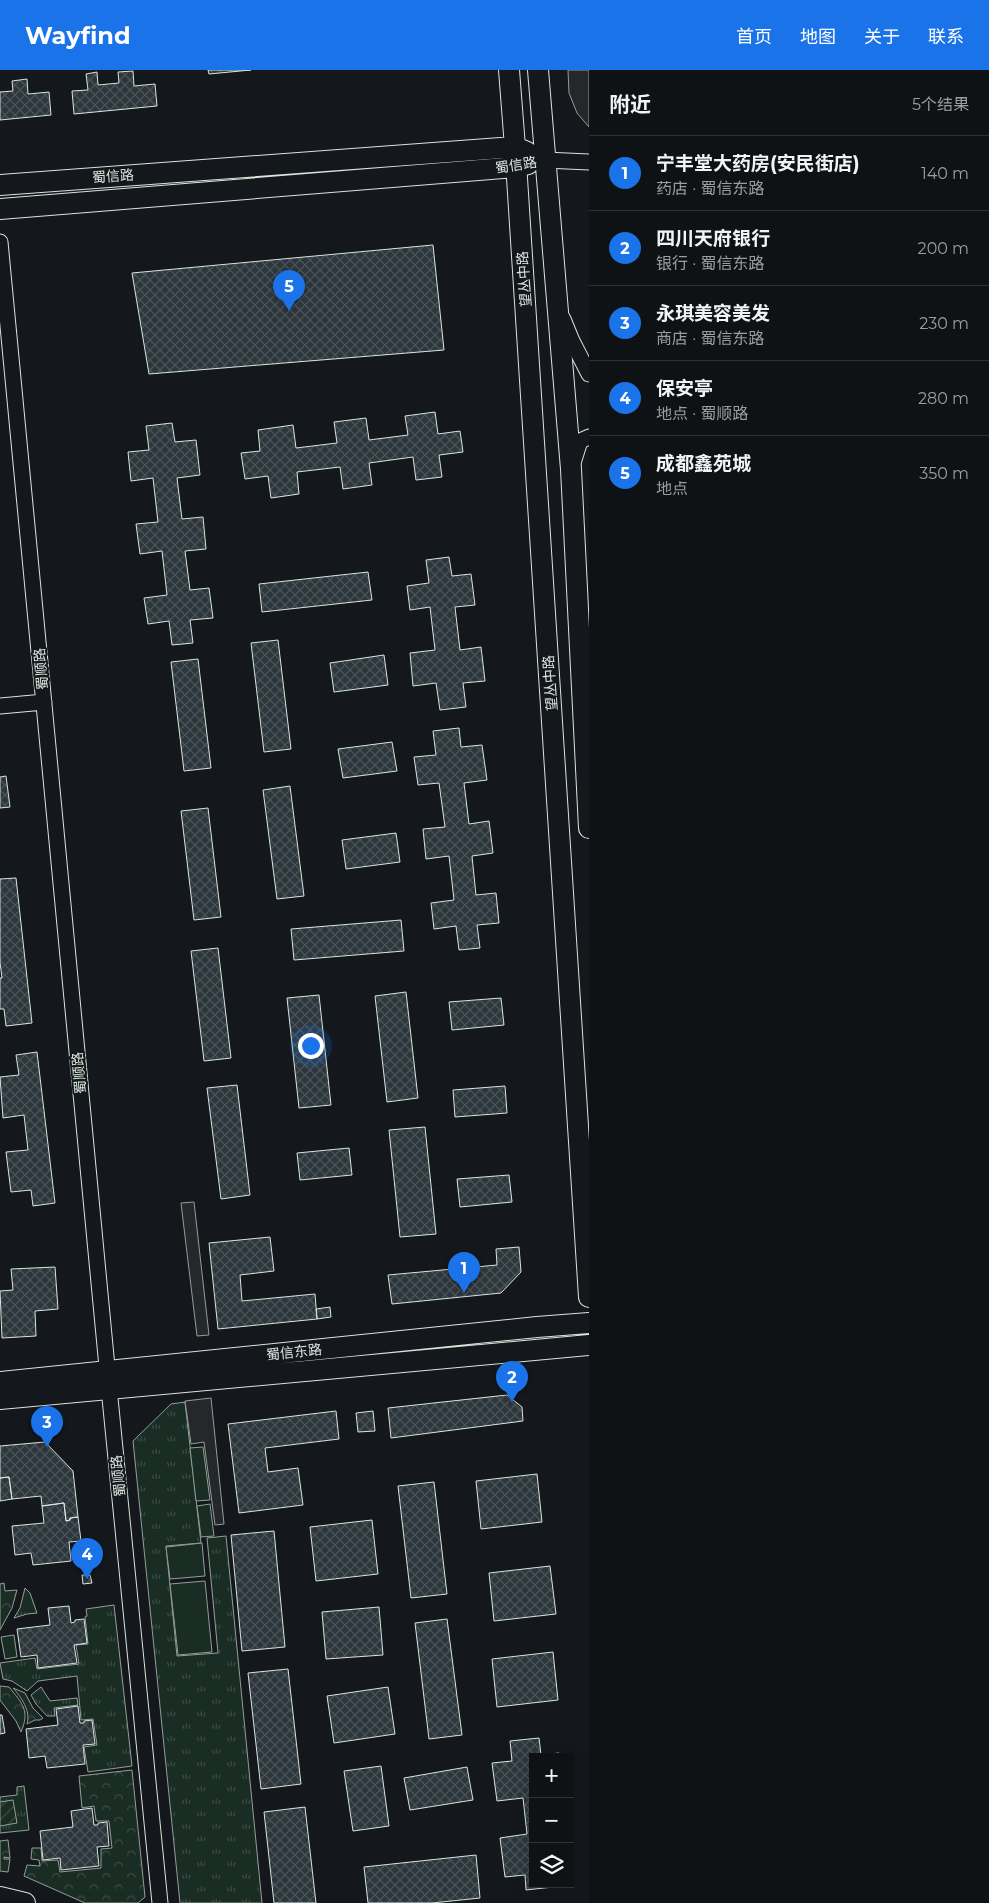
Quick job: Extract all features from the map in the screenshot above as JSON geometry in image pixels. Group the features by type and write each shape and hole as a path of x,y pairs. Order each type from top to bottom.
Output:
{"main road":[{"name":"望丛中路","path":"509,70 516,147 589,1297"},
{"path":"538,70 570,469 589,828"},
{"name":"蜀信路","path":"0,185 516,147 545,160"},
{"name":"蜀信路","path":"0,209 516,167 545,160"},
{"name":"蜀信东路","path":"0,1399 108,1380 537,1327 589,1323"},
{"name":"蜀信东路","path":"0,1382 108,1380 188,1382 589,1345"},
{"path":"0,1897 25,1903"}],"street":[{"path":"545,160 589,162"},
{"name":"蜀顺路","path":"0,242 108,1380 160,1903"},
{"path":"558,305 572,341 589,374"},
{"path":"570,469 580,441 589,437"},
{"path":"0,706 44,702"}],"green space":[{"path":"185,1402 201,1543 166,1546 177,1656 218,1653 207,1538 226,1536 262,1903 180,1903 133,1441 171,1404"},
{"path":"203,1447 210,1500 196,1501 190,1448"},
{"path":"210,1504 214,1536 201,1537 197,1506"},
{"path":"202,1543 205,1576 170,1579 166,1547"},
{"path":"205,1581 212,1652 178,1655 170,1584"},
{"path":"4,1583 5,1591 17,1590 12,1608 0,1630 0,1584"},
{"path":"25,1588 30,1593 37,1613 14,1618 20,1608"},
{"path":"114,1605 132,1766 88,1772 84,1747 97,1745 93,1719 81,1720 77,1676 38,1681 27,1691 12,1681 3,1679 0,1663 35,1658 37,1669 79,1664 76,1645 88,1644 86,1609"},
{"path":"14,1635 17,1657 5,1659 1,1637"},
{"path":"0,1686 9,1687 24,1708 25,1718 21,1732 16,1721 0,1700"},
{"path":"41,1687 50,1701 77,1698 78,1705 54,1708 55,1716 47,1716 31,1695"},
{"path":"13,1688 25,1693 33,1708 43,1718 27,1724 28,1714 22,1700"},
{"path":"132,1770 145,1897 138,1903 85,1903 24,1876 27,1865 40,1866 39,1860 31,1859 32,1848 41,1848 42,1861 58,1860 60,1872 101,1868 101,1849 112,1848 109,1821 96,1821 94,1806 82,1808 79,1776"},
{"path":"24,1786 29,1830 0,1833 0,1797 17,1795 17,1787"},
{"path":"13,1800 17,1823 0,1826 0,1802"},
{"path":"8,1840 10,1858 4,1857 4,1859 10,1859 8,1872 0,1871 0,1841"}],"shaded area":[{"path":"568,70 589,70 589,127 577,113 569,93"},
{"path":"194,1202 209,1335 197,1336 181,1203"},
{"path":"211,1398 224,1524 215,1525 204,1442 191,1444 185,1401"}],"building":[{"path":"208,70 251,70 209,74"},
{"path":"133,71 134,86 155,84 157,106 74,114 72,91 88,90 86,74 97,72 98,85 119,83 118,72"},
{"path":"27,79 28,94 49,92 51,115 0,120 0,92 13,91 12,81"},
{"path":"433,245 444,350 149,374 132,273"},
{"path":"435,412 438,434 460,431 463,452 439,455 442,477 416,480 413,457 369,463 372,485 343,489 340,467 297,472 299,494 271,498 268,476 245,479 241,453 260,451 258,430 293,425 296,448 337,443 334,422 366,418 369,440 408,435 405,416"},
{"path":"172,423 175,442 196,440 200,475 177,478 182,519 203,517 206,549 185,551 190,590 209,588 213,618 190,620 193,643 172,645 169,621 148,624 144,598 167,595 162,551 140,554 136,524 158,522 153,478 131,481 128,452 149,450 146,426"},
{"path":"449,557 452,576 471,574 475,605 455,607 460,650 481,647 485,681 463,683 466,707 440,710 436,683 413,686 410,653 435,650 430,607 410,610 407,586 429,583 426,560"},
{"path":"368,572 372,600 262,612 259,584"},
{"path":"278,640 291,749 264,752 251,643"},
{"path":"384,655 388,685 334,692 330,663"},
{"path":"198,659 211,768 184,771 171,662"},
{"path":"459,728 461,747 482,745 487,780 464,783 469,824 489,821 493,853 472,856 476,895 496,893 499,923 477,925 480,948 459,950 456,926 434,929 431,903 454,900 449,856 426,859 423,829 445,827 439,783 418,785 414,757 436,755 433,731"},
{"path":"392,742 397,771 343,778 338,749"},
{"path":"6,776 10,807 0,808 0,777"},
{"path":"290,786 304,896 277,899 263,790"},
{"path":"208,808 221,917 194,920 181,811"},
{"path":"396,833 400,862 346,869 342,840"},
{"path":"16,878 32,1023 6,1026 4,1009 0,1009 0,978 2,978 0,962 0,879"},
{"path":"401,920 404,951 294,960 291,929"},
{"path":"218,948 231,1058 204,1061 191,951"},
{"path":"406,992 418,1098 387,1102 375,996"},
{"path":"319,995 331,1105 299,1108 287,998"},
{"path":"501,998 504,1025 452,1030 449,1002"},
{"path":"37,1052 55,1203 33,1206 31,1190 11,1192 6,1152 28,1150 24,1115 3,1118 0,1077 19,1075 16,1055"},
{"path":"237,1085 250,1195 221,1199 207,1088"},
{"path":"505,1086 507,1113 455,1117 453,1090"},
{"path":"425,1127 436,1234 400,1237 389,1130"},
{"path":"349,1148 352,1175 300,1180 297,1153"},
{"path":"509,1175 512,1202 460,1207 457,1179"},
{"path":"270,1237 274,1271 240,1275 242,1301 315,1294 317,1319 218,1329 209,1243"},
{"path":"519,1247 521,1272 501,1293 392,1304 388,1275 497,1265 496,1249"},
{"path":"55,1267 58,1309 35,1311 36,1336 2,1338 0,1291 13,1290 11,1269"},
{"path":"330,1307 331,1317 317,1319 316,1309"},
{"path":"507,1395 522,1407 523,1421 391,1438 388,1408"},
{"path":"336,1411 339,1439 265,1448 268,1472 298,1468 303,1505 239,1513 228,1424"},
{"path":"373,1411 375,1431 358,1432 356,1413"},
{"path":"45,1442 73,1471 78,1517 70,1518 70,1520 66,1521 64,1503 42,1506 41,1496 12,1499 9,1477 0,1478 0,1446"},
{"path":"537,1474 542,1522 481,1529 476,1481"},
{"path":"9,1477 12,1499 0,1501 0,1478"},
{"path":"434,1482 447,1594 411,1598 398,1486"},
{"path":"64,1503 66,1521 70,1520 70,1518 78,1517 81,1541 69,1542 71,1561 33,1565 31,1553 15,1555 12,1526 44,1523 42,1506"},
{"path":"372,1520 378,1574 316,1581 310,1527"},
{"path":"274,1531 285,1647 242,1651 231,1535"},
{"path":"550,1566 556,1614 494,1621 489,1573"},
{"path":"82,1575 90,1575 92,1583 83,1584"},
{"path":"69,1606 71,1623 75,1622 75,1620 84,1619 87,1643 74,1645 77,1663 38,1668 37,1655 21,1657 17,1629 50,1625 48,1608"},
{"path":"379,1607 383,1655 326,1659 322,1612"},
{"path":"447,1619 462,1735 429,1739 415,1623"},
{"path":"553,1652 558,1700 497,1707 492,1659"},
{"path":"288,1669 301,1784 261,1789 248,1673"},
{"path":"388,1687 395,1734 334,1743 327,1696"},
{"path":"78,1706 80,1723 92,1720 95,1744 83,1745 85,1764 47,1768 45,1756 29,1758 26,1729 58,1725 56,1709"},
{"path":"0,1715 2,1715 5,1733 0,1734"},
{"path":"539,1738 541,1753 529,1753 529,1888 544,1888 526,1890 525,1875 505,1877 500,1838 527,1834 523,1798 497,1801 492,1763 512,1761 510,1741"},
{"path":"381,1766 389,1826 353,1831 344,1771"},
{"path":"467,1767 473,1800 410,1810 404,1778"},
{"path":"305,1807 316,1903 274,1903 264,1812"},
{"path":"92,1808 94,1825 107,1822 109,1846 97,1847 99,1866 61,1870 60,1858 43,1860 40,1831 73,1827 71,1811"},
{"path":"476,1855 480,1898 432,1903 368,1903 364,1867"}],"place":[{"name":"成都鑫苑城","path":"289,311"},
{"name":"宁丰堂大药房(安民街店)","path":"464,1293"},
{"name":"四川天府银行","path":"512,1402"},
{"name":"永琪美容美发","path":"47,1447"},
{"name":"保安亭","path":"87,1579"}]}
